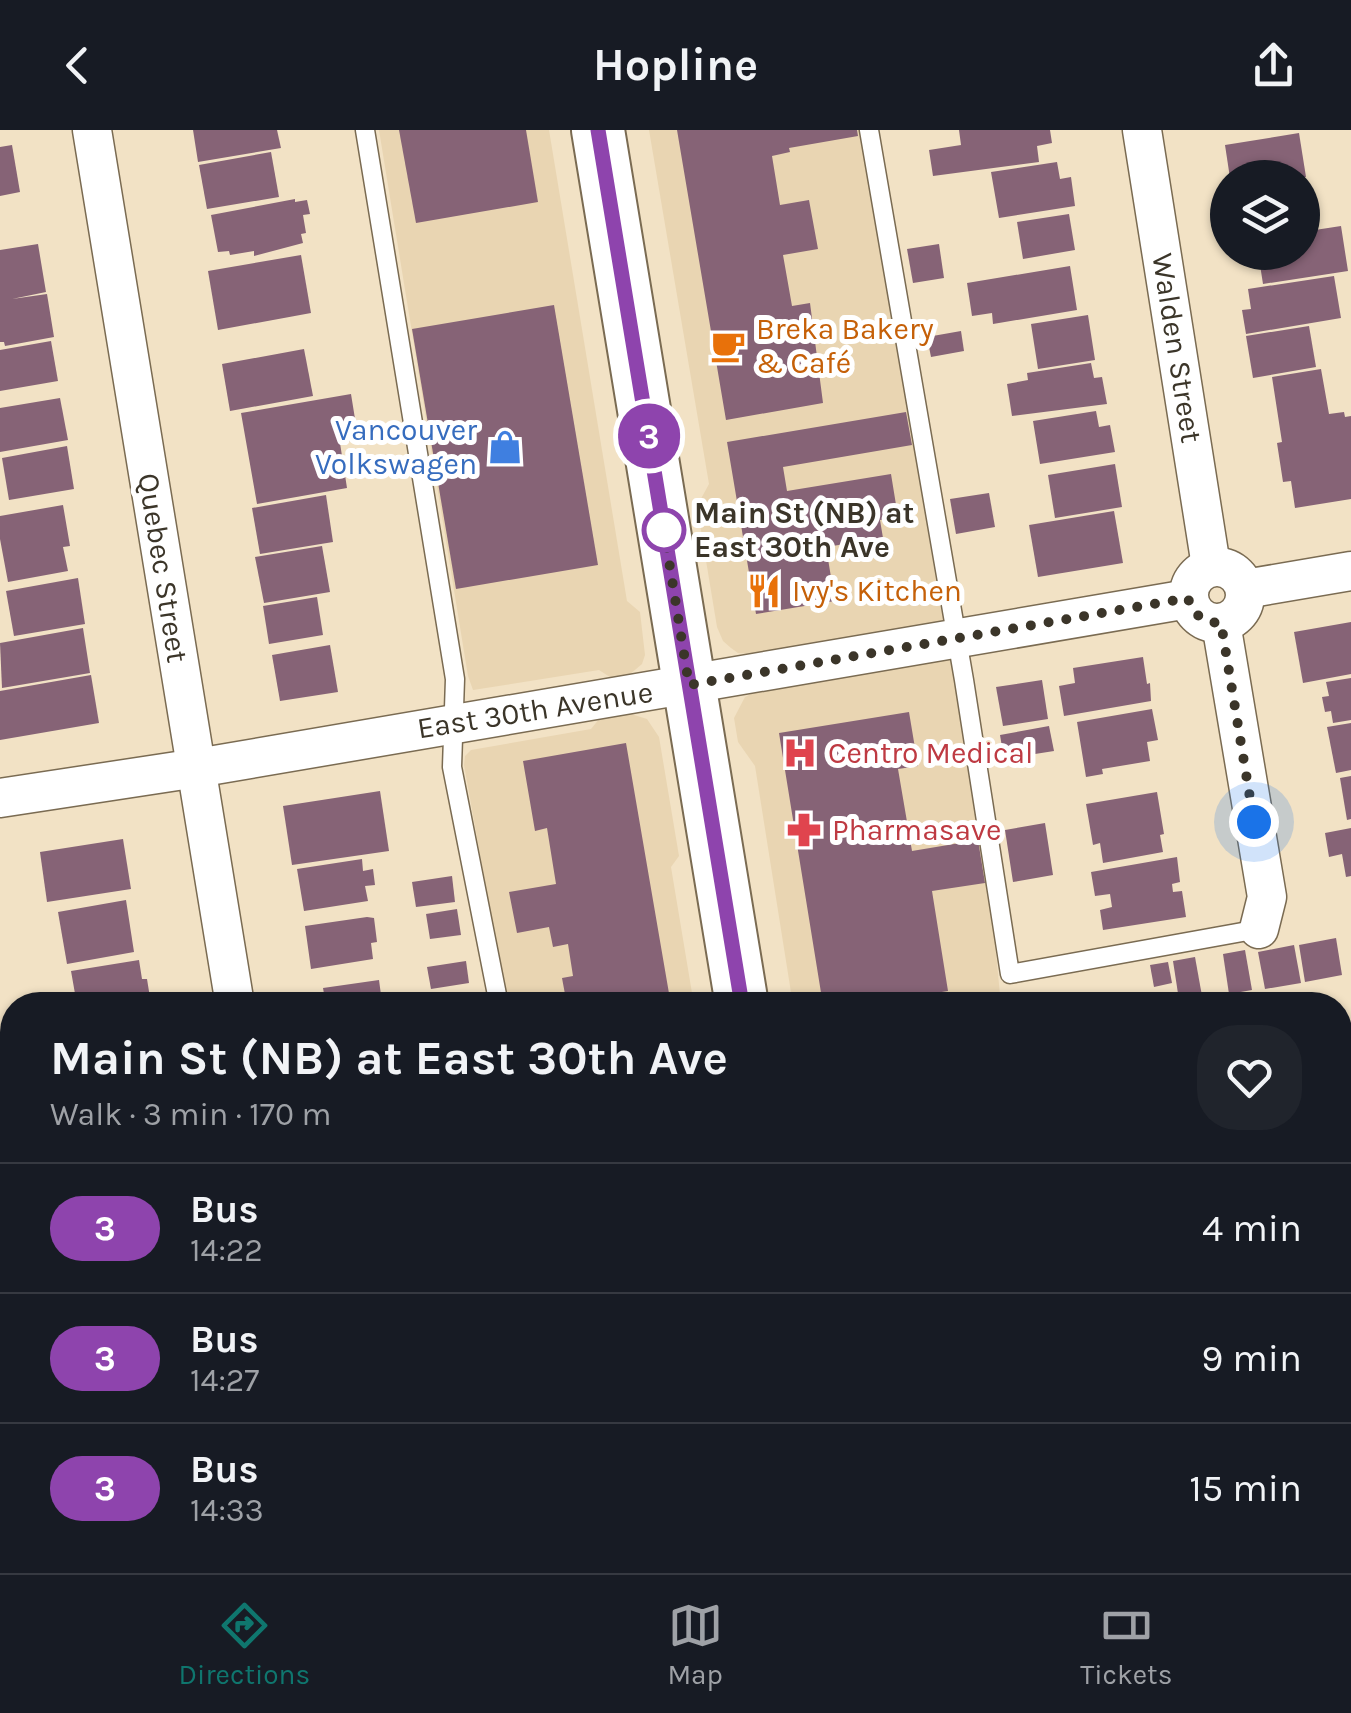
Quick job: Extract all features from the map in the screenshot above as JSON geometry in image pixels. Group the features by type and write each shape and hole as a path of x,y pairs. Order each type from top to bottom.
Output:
{"main road":[{"path":"598,130 740,992"}],"street":[{"name":"Quebec Street","path":"92,130 233,992"},
{"name":"Walden Street","path":"1142,130 1211,566"},
{"path":"1211,566 1228,568 1245,589 1237,615 1221,623 1212,623 1196,614 1188,598 1196,575 1211,566"},
{"path":"1245,589 1351,571"},
{"name":"East 30th Avenue","path":"0,798 197,768 1188,598"},
{"path":"1221,623 1267,897 1259,930"}],"lane":[{"path":"365,130 454,679 452,767 497,992"},
{"path":"869,130 1010,974 1259,930"}],"shaded area":[{"path":"379,130 549,130 627,601 640,612 645,655 642,664 629,675 613,679 599,670 473,690"},
{"path":"649,130 863,130 939,599 959,693 990,891 1000,992 791,992 755,766 738,742 734,718 745,697 761,689 754,654 738,653 731,648 717,627 697,506 709,484"},
{"path":"631,714 647,719 659,737 679,856 671,867 692,992 505,992 465,756 471,750 591,729 600,718"}],"building":[{"path":"193,130 277,130 281,148 198,162"},
{"path":"399,130 526,130 538,202 416,223"},
{"path":"677,130 857,130 858,136 789,148 790,152 772,156 780,205 809,200 818,249 783,255 792,306 810,303 823,403 726,420"},
{"path":"959,130 1050,130 1052,143 1037,146 1039,162 933,176 929,150 961,145"},
{"path":"1299,133 1303,160 1227,160 1225,145"},
{"path":"12,145 20,192 0,196 0,147"},
{"path":"271,152 279,197 207,209 199,165"},
{"path":"1057,162 1060,179 1071,177 1075,206 999,218 991,172"},
{"path":"307,200 310,214 303,215 303,243 254,256 254,251 230,255 229,251 218,252 211,215"},
{"path":"1069,214 1075,250 1023,259 1017,222"},
{"path":"1341,226 1348,271 1263,284 1261,270 1320,270 1320,229"},
{"path":"38,244 46,292 12,299 47,294 54,337 5,346 0,342 0,250"},
{"path":"939,244 944,278 913,283 907,249"},
{"path":"301,255 311,313 218,330 208,271"},
{"path":"1070,266 1077,310 993,324 992,313 972,316 967,283"},
{"path":"1334,276 1341,318 1246,334 1242,310 1251,309 1248,289"},
{"name":"Vancouver Volkswagen","path":"554,305 598,565 456,589 412,329"},
{"path":"1088,315 1095,360 1038,369 1031,324"},
{"path":"1309,326 1316,367 1253,378 1246,336"},
{"path":"961,331 964,351 931,357 927,337"},
{"path":"51,341 58,381 0,391 0,350"},
{"path":"304,349 313,396 230,411 222,364"},
{"path":"1091,363 1094,378 1102,377 1107,404 1012,416 1007,384 1028,380 1027,373"},
{"path":"1321,369 1329,414 1344,412 1345,417 1351,416 1351,499 1295,508 1291,481 1283,482 1277,443 1282,442 1272,377"},
{"path":"351,394 356,425 349,426 351,441 340,443 347,488 257,504 241,413"},
{"path":"60,398 68,440 0,452 0,408"},
{"path":"1096,411 1099,427 1110,425 1115,452 1040,464 1033,421"},
{"path":"906,412 912,445 783,467 787,491 891,474 898,517 880,520 883,538 826,547 835,601 756,614 727,442"},
{"path":"67,446 74,489 9,500 2,458"},
{"path":"1115,464 1122,507 1055,518 1048,475"},
{"path":"989,493 995,527 956,534 950,499"},
{"path":"326,495 333,542 260,554 252,508"},
{"path":"63,505 70,546 63,547 68,571 8,582 0,516"},
{"path":"1114,511 1123,563 1038,577 1029,525"},
{"path":"322,546 330,592 264,603 255,557"},
{"path":"78,578 85,624 14,636 6,591"},
{"path":"317,597 323,635 269,644 263,606"},
{"path":"1351,622 1351,674 1303,683 1294,632"},
{"path":"83,628 90,673 2,688 0,643"},
{"path":"330,645 338,692 280,701 272,655"},
{"path":"1143,657 1151,701 1064,716 1059,686 1075,683 1073,668"},
{"path":"91,675 99,723 0,740 0,691"},
{"path":"1351,678 1351,720 1333,723 1331,711 1325,712 1322,697 1329,696 1326,682"},
{"path":"1042,680 1048,719 1003,726 996,687"},
{"path":"1152,709 1158,740 1147,742 1150,761 1102,769 1103,774 1086,777 1077,722"},
{"path":"909,712 918,766 898,769 912,851 978,840 985,883 932,891 948,991 821,992 779,733"},
{"path":"1351,723 1351,770 1336,773 1327,727"},
{"path":"1049,726 1054,751 1004,759 1000,735"},
{"path":"626,743 669,992 565,992 562,978 573,976 568,944 553,947 549,927 517,933 509,892 556,884 547,828 535,831 523,761"},
{"path":"1351,776 1351,819 1347,820 1340,778"},
{"path":"380,791 389,851 292,865 283,806"},
{"path":"1157,792 1163,852 1103,863 1100,843 1093,845 1086,804"},
{"path":"1045,823 1053,875 1013,882 1005,830"},
{"path":"1351,828 1351,876 1346,877 1342,854 1329,857 1325,833"},
{"path":"123,839 131,889 47,902 40,852"},
{"path":"1177,857 1180,882 1172,884 1173,892 1182,891 1186,917 1103,930 1100,910 1112,907 1110,894 1095,896 1091,872"},
{"path":"362,859 363,871 373,869 375,885 365,886 368,901 304,911 297,869"},
{"path":"452,876 455,902 416,907 412,882"},
{"path":"126,900 134,952 67,964 58,912"},
{"path":"457,909 461,935 430,939 426,914"},
{"path":"374,918 377,942 371,943 373,959 311,969 305,926"},
{"path":"1336,938 1342,975 1305,982 1299,945"},
{"path":"1294,945 1301,983 1265,989 1258,952"},
{"path":"1245,950 1252,990 1229,992 1223,954"},
{"path":"1195,957 1201,992 1178,992 1173,961"},
{"path":"139,960 149,992 75,992 71,971"},
{"path":"466,961 469,983 431,989 427,967"},
{"path":"1168,962 1172,983 1154,987 1150,965"},
{"path":"379,980 381,992 324,992 323,988"}],"bus line":[{"name":"3","path":"598,130 740,992"}],"place":[{"name":"Breka Bakery & Café","path":"728,346"},
{"name":"Vancouver Volkswagen","path":"505,447"},
{"name":"Main St (NB) at East 30th Ave","path":"664,530"},
{"name":"Ivy's Kitchen","path":"764,591"},
{"name":"Centro Medical","path":"800,753"},
{"name":"Pharmasave","path":"804,830"}],"route":[{"path":"664,530 689,685 1188,598 1203,620 1221,623 1254,822"}]}
